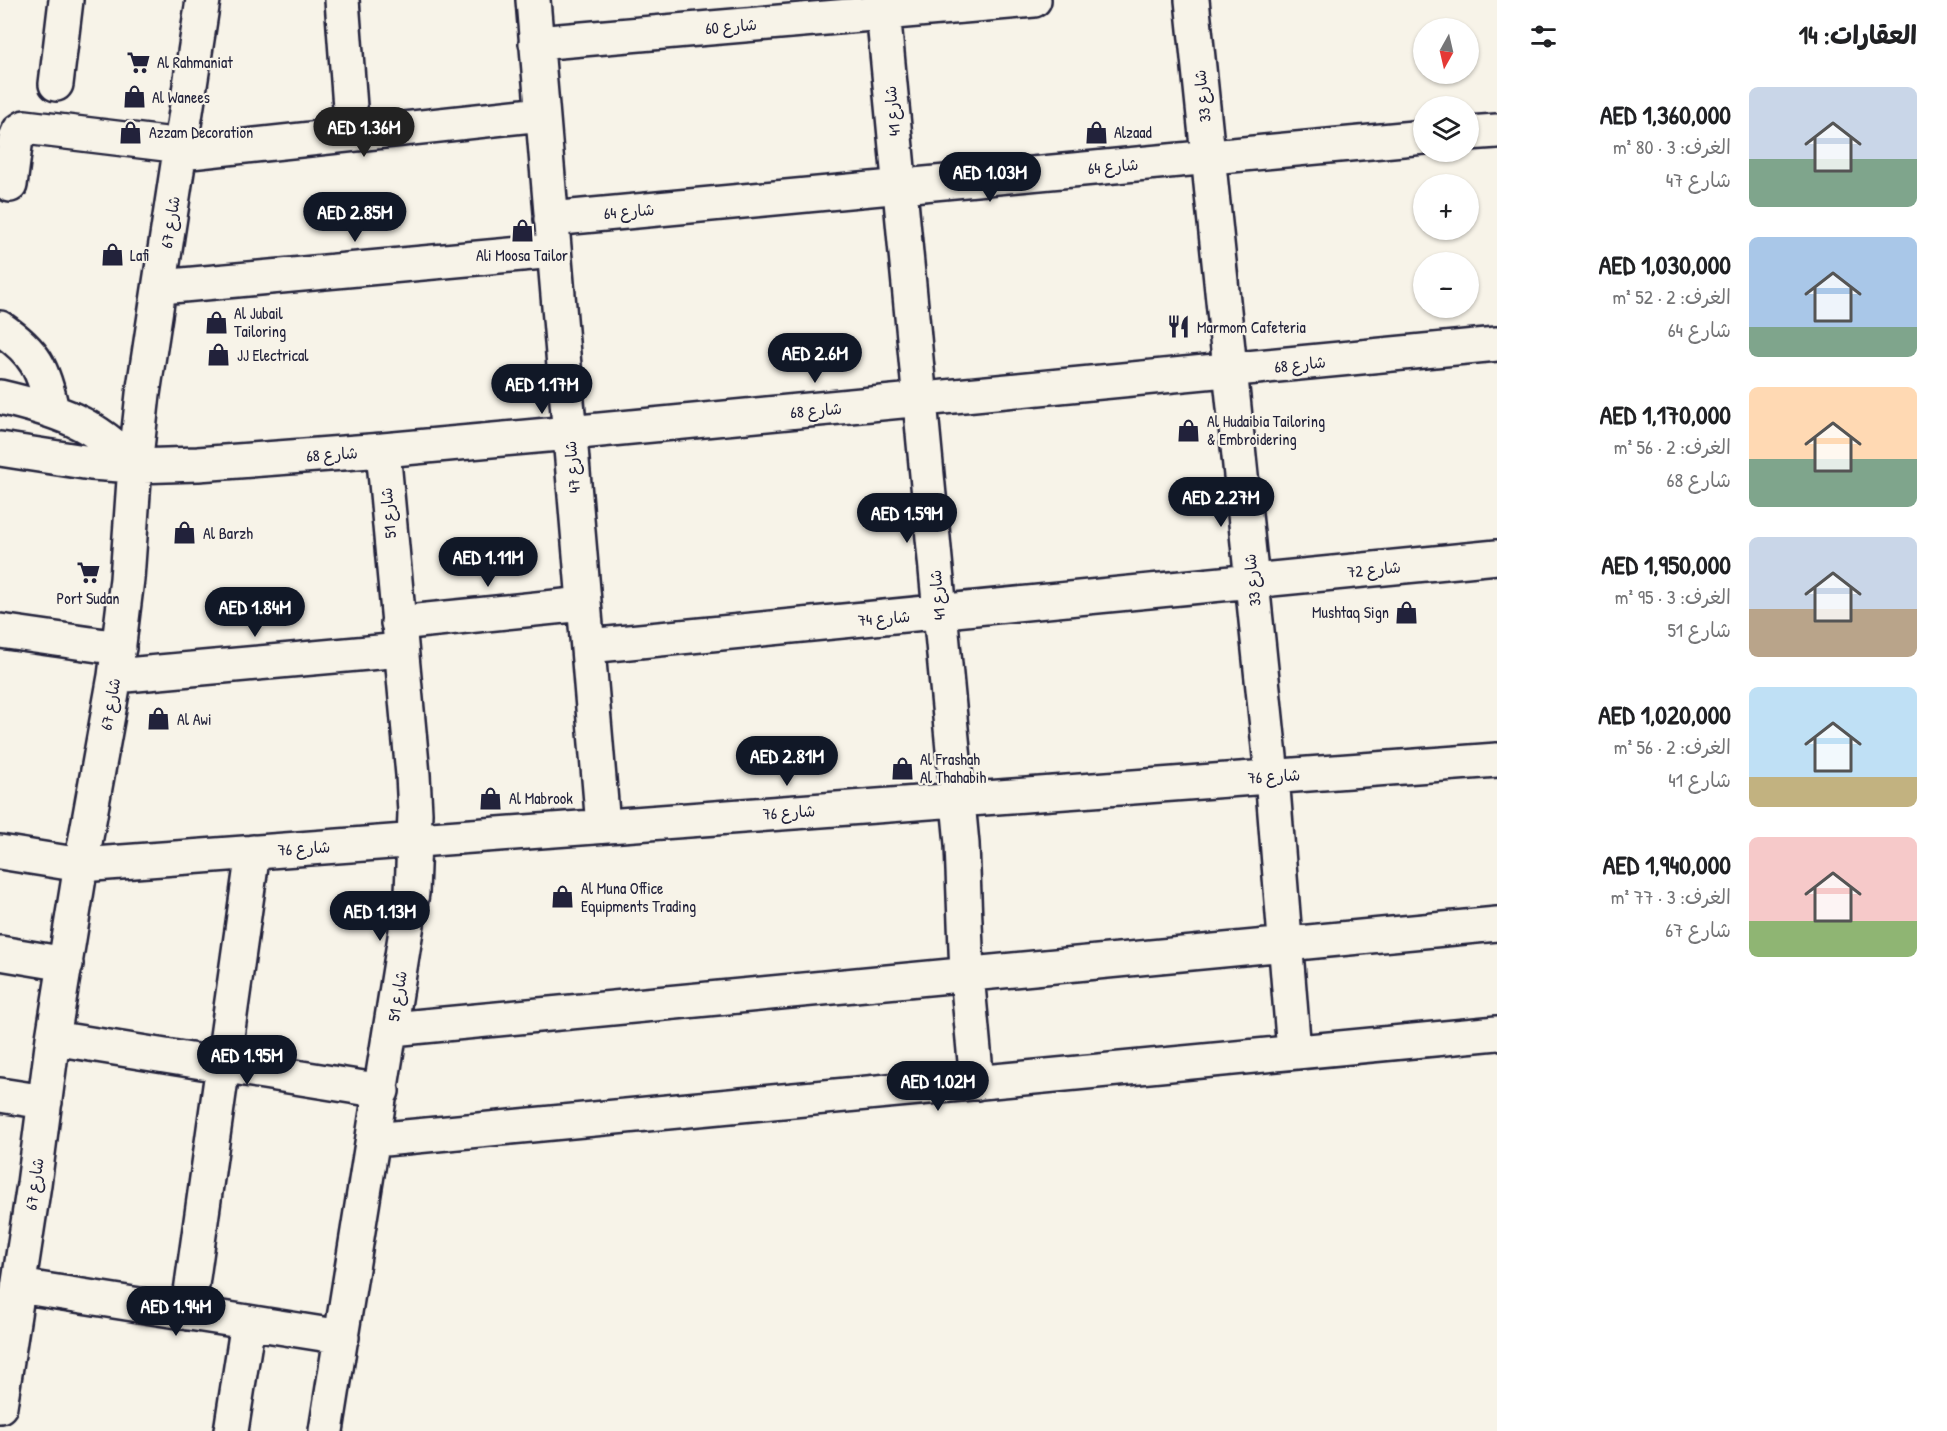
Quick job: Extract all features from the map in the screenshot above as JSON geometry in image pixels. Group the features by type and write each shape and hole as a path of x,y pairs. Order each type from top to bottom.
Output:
{"street":[{"path":"56,84 66,0"},
{"name":"شارع 67","path":"0,1406 14,1267 45,1102 81,865 117,662 128,568 135,465 143,394 203,0"},
{"path":"342,0 352,134"},
{"name":"شارع 47","path":"533,0 603,826"},
{"name":"شارع 60","path":"536,43 883,6 1034,0"},
{"name":"شارع 33","path":"1192,0 1272,776 1294,1052"},
{"name":"شارع 41","path":"883,6 958,800 967,975 977,1083"},
{"path":"10,185 16,138 19,131 25,127 181,149 542,114"},
{"path":"1479,132 1497,130"},
{"name":"شارع 64","path":"551,219 1413,138"},
{"path":"161,287 554,251"},
{"path":"0,328 20,342 37,363 47,388 52,411"},
{"name":"شارع 68","path":"0,450 69,461 135,465 198,464 569,433 1497,344"},
{"path":"0,397 52,411 97,432 117,446 135,465"},
{"name":"شارع 51","path":"326,1431 412,893 413,775 383,450"},
{"name":"شارع 72","path":"1252,582 1497,557"},
{"name":"شارع 74","path":"588,646 1252,582"},
{"path":"0,631 117,662 399,636 584,604"},
{"name":"شارع 76","path":"0,852 81,865 1497,760"},
{"path":"188,1313 253,852"},
{"path":"392,1029 1497,924"},
{"path":"0,953 66,964"},
{"path":"374,1140 1497,1033"},
{"path":"54,1038 382,1091"},
{"path":"0,1095 45,1102"},
{"path":"14,1267 188,1313 342,1337"},
{"path":"231,1431 248,1322"}],"place":[{"name":"Al Rahmaniat","path":"139,62"},
{"name":"Al Wanees","path":"134,97"},
{"name":"Azzam Decoration","path":"131,132"},
{"name":"Alzaad","path":"1096,132"},
{"name":"Ali Moosa Tailor","path":"522,230"},
{"name":"Lafi","path":"112,255"},
{"name":"Al Jubail Tailoring","path":"216,322"},
{"name":"Marmom Cafeteria","path":"1179,327"},
{"name":"JJ Electrical","path":"219,355"},
{"name":"Al Hudaibia Tailoring & Embroidering","path":"1189,430"},
{"name":"Al Barzh","path":"185,533"},
{"name":"Port Sudan","path":"88,573"},
{"name":"Mushtaq Sign","path":"1407,612"},
{"name":"Al Awi","path":"159,719"},
{"name":"Al Frashah Al Thahabih","path":"902,768"},
{"name":"Al Mabrook","path":"491,798"},
{"name":"Al Muna Office Equipments Trading","path":"563,897"}]}
